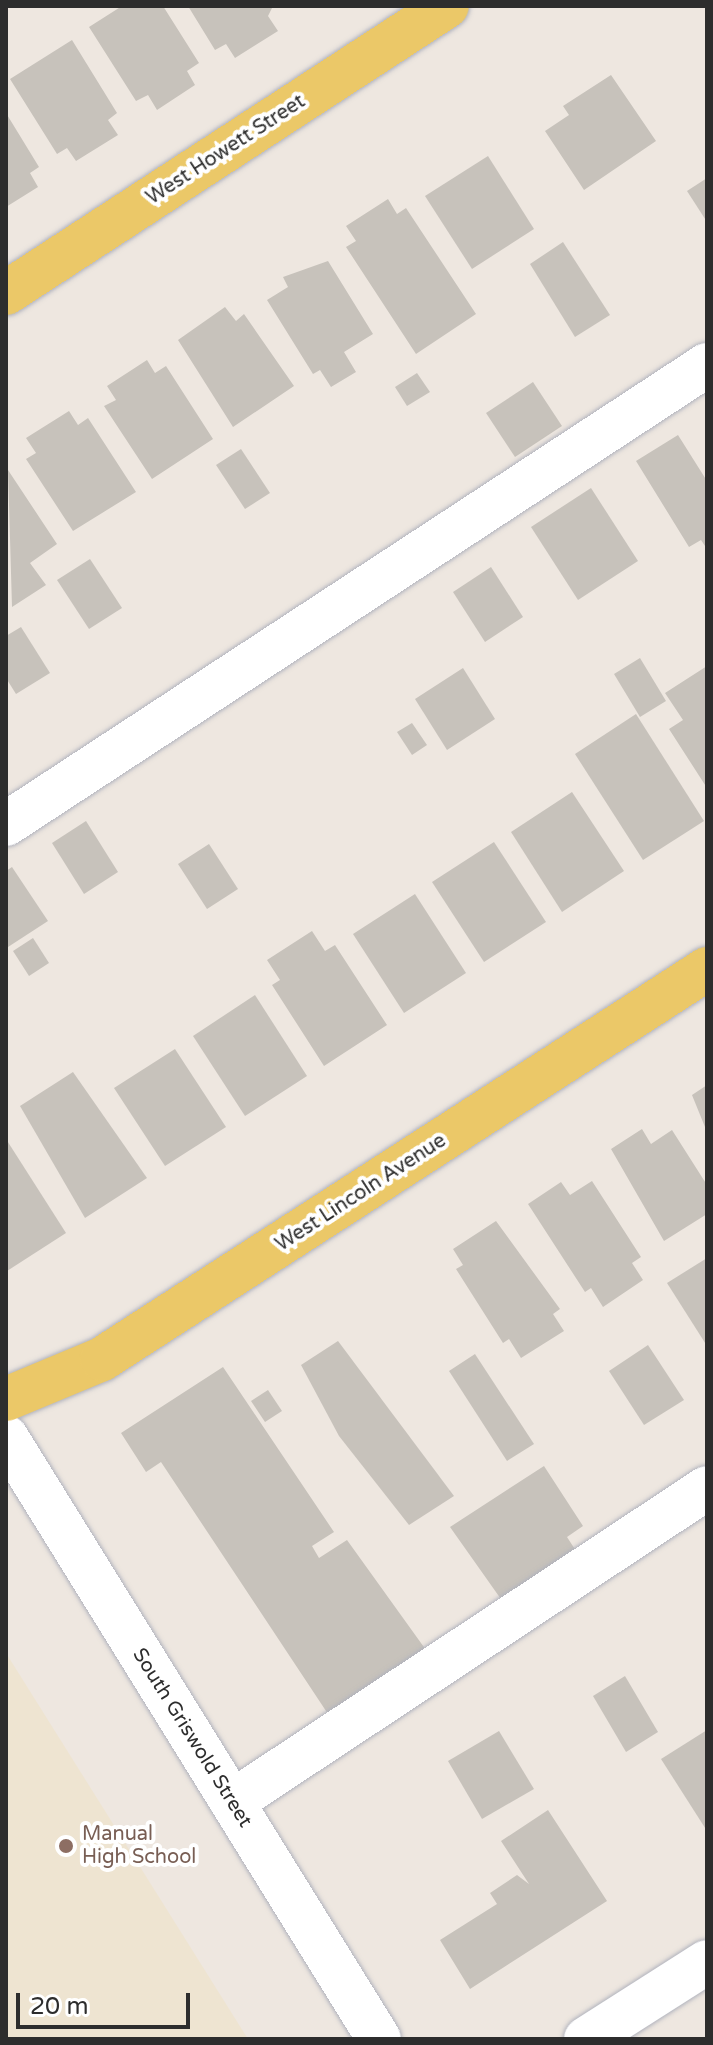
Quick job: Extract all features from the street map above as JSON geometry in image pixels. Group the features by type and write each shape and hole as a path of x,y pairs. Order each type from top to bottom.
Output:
{"main road":[{"name":"West Howett Street","path":"6,293 447,6"},
{"name":"West Lincoln Avenue","path":"6,1399 102,1359 707,969"}],"street":[{"path":"6,824 707,365"},
{"name":"South Griswold Street","path":"6,1437 379,2039"},
{"path":"232,1802 707,1488"},
{"path":"586,2039 707,1962"}],"shaded area":[{"name":"Manual High School","path":"6,1653 248,2039 6,2039"}],"building":[{"path":"122,6 163,6 199,63 187,71 195,85 157,110 148,95 136,101 89,27"},
{"path":"188,6 273,6 268,16 278,31 235,58 226,44 215,50"},
{"path":"72,40 117,113 108,120 118,135 76,161 67,148 57,154 10,79"},
{"path":"611,75 656,141 584,190 545,131 569,115 563,106"},
{"path":"6,113 39,167 30,173 38,187 6,207"},
{"path":"488,156 534,229 472,269 425,196"},
{"path":"707,178 707,222 687,191"},
{"path":"388,199 397,214 406,208 476,314 416,354 346,247 356,241 346,226"},
{"path":"563,242 610,315 575,337 530,264"},
{"path":"328,261 373,334 344,352 356,372 331,387 320,370 313,374 267,300 288,287 283,277"},
{"path":"225,307 236,321 244,314 294,386 233,427 178,340"},
{"path":"147,360 155,373 166,366 213,439 152,479 104,406 116,400 107,386"},
{"path":"417,373 430,392 407,406 395,387"},
{"path":"533,382 562,426 515,457 486,413"},
{"path":"69,411 78,425 88,418 136,492 73,531 26,459 36,453 26,438"},
{"path":"678,435 707,481 707,549 701,540 689,547 636,461"},
{"path":"241,449 270,493 245,509 216,465"},
{"path":"8,470 57,544 30,563 46,585 12,607"},
{"path":"591,488 638,561 578,600 531,527"},
{"path":"90,559 122,608 89,629 57,580"},
{"path":"491,567 523,617 485,642 453,592"},
{"path":"21,627 50,673 16,694 6,678 6,636"},
{"path":"640,658 666,701 640,717 614,674"},
{"path":"707,666 707,788 669,729 683,720 665,693"},
{"path":"463,668 495,719 447,750 415,699"},
{"path":"636,714 704,821 643,860 575,754"},
{"path":"412,723 427,745 412,755 397,732"},
{"path":"572,792 624,871 562,912 511,832"},
{"path":"86,821 118,872 84,894 52,843"},
{"path":"494,842 546,922 484,962 432,882"},
{"path":"209,844 238,889 207,909 178,864"},
{"path":"12,867 48,921 8,947 6,871"},
{"path":"415,894 466,973 404,1013 353,934"},
{"path":"312,931 325,951 335,945 387,1025 324,1066 272,985 280,980 267,960"},
{"path":"33,938 49,963 29,976 13,951"},
{"path":"255,995 307,1076 245,1116 193,1036"},
{"path":"175,1049 226,1127 165,1166 114,1088"},
{"path":"73,1072 147,1178 85,1218 20,1106"},
{"path":"707,1085 707,1132 692,1095"},
{"path":"642,1129 651,1144 672,1130 707,1185 707,1214 664,1241 611,1149"},
{"path":"6,1139 66,1233 7,1271 6,1269"},
{"path":"592,1181 641,1257 632,1263 643,1280 603,1307 591,1288 585,1292 528,1204 561,1182 570,1195"},
{"path":"496,1221 560,1309 553,1314 564,1331 521,1358 509,1339 503,1343 456,1269 463,1265 453,1249"},
{"path":"707,1258 707,1346 667,1283"},
{"path":"338,1341 454,1496 409,1525 339,1436 301,1365"},
{"path":"648,1345 684,1400 644,1425 609,1371"},
{"path":"475,1354 534,1444 507,1461 449,1371"},
{"path":"223,1367 334,1532 312,1546 319,1558 347,1540 426,1650 328,1714 161,1462 146,1472 121,1433"},
{"path":"268,1390 282,1411 265,1422 251,1401"},
{"path":"544,1466 583,1526 567,1537 578,1554 503,1602 450,1527"},
{"path":"625,1676 658,1732 626,1752 593,1696"},
{"path":"707,1730 707,1831 661,1759"},
{"path":"499,1731 534,1789 482,1819 448,1761"},
{"path":"548,1810 607,1901 470,1989 440,1940 497,1904 490,1893 517,1875 529,1884 501,1841"}],"place":[{"name":"Manual High School","path":"66,1846"}]}
